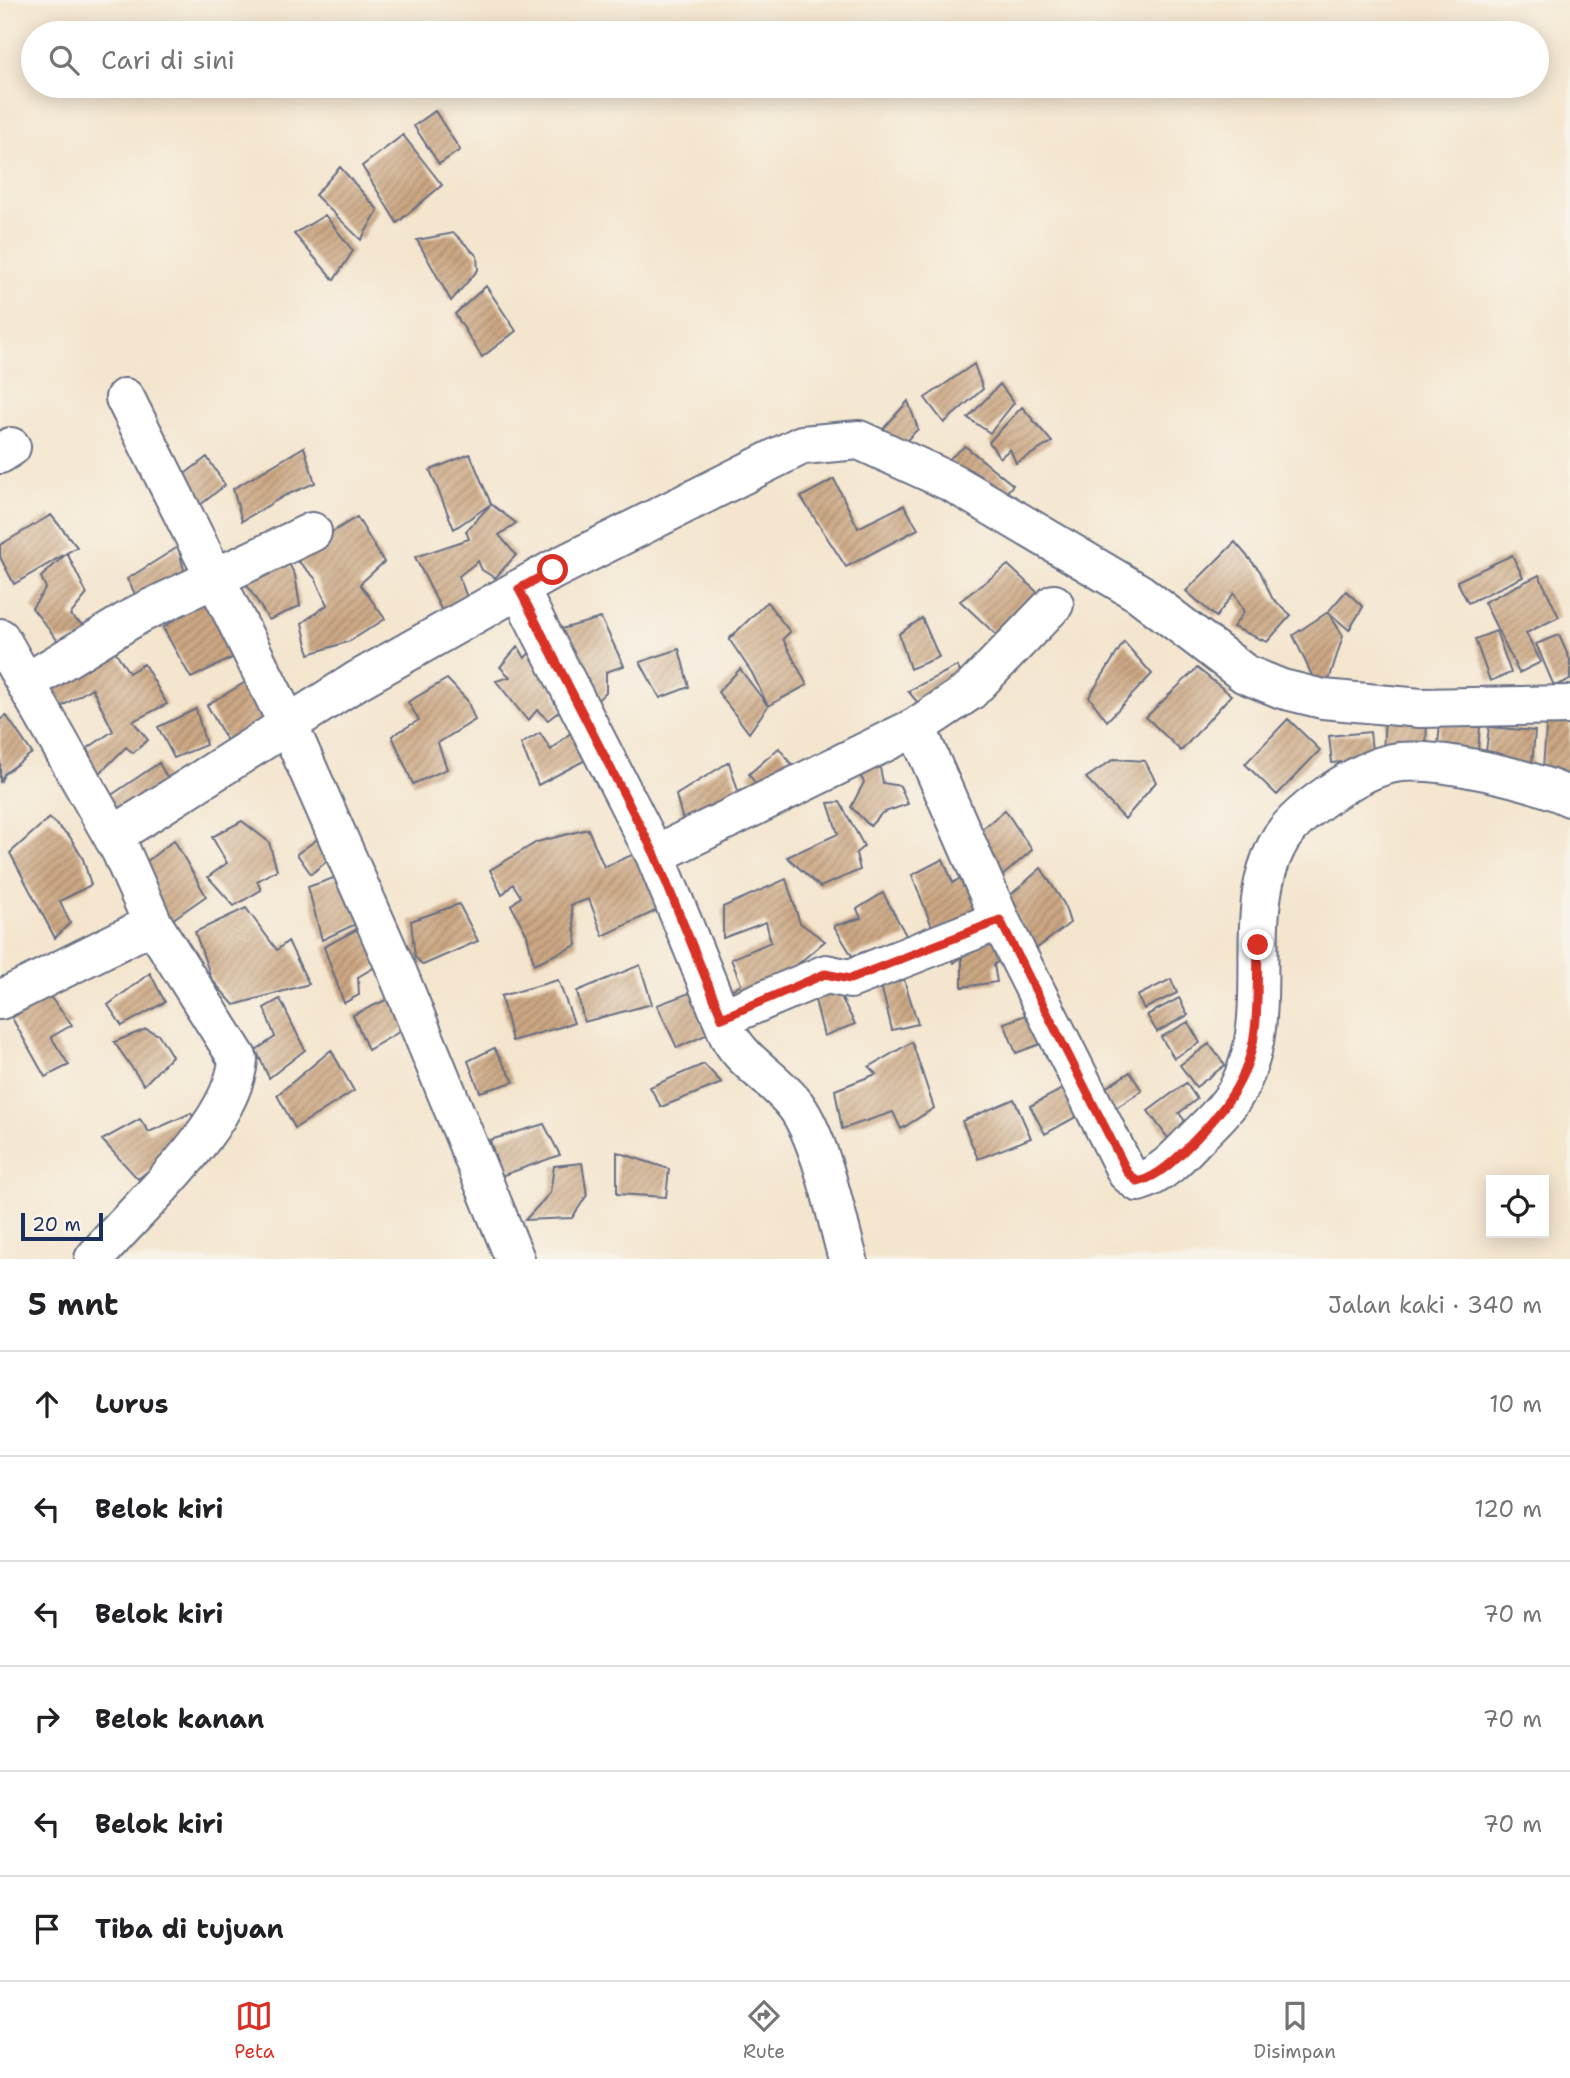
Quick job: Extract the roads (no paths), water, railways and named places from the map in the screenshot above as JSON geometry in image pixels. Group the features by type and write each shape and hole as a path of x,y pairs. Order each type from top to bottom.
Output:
{"street":[{"path":"125,398 288,724 401,981 515,1259"},
{"path":"113,836 358,680 519,589 802,445 859,440 964,489 1139,593 1245,674 1282,689 1323,699 1421,708 1570,705"},
{"path":"26,683 139,614 312,533"},
{"path":"519,589 655,855 738,1052 797,1107 813,1142 848,1259"},
{"path":"655,855 916,727 970,691 1054,604"},
{"path":"0,638 113,836 153,925 238,1059 233,1090 201,1141 94,1259"},
{"path":"916,727 1000,920 1128,1173 1138,1182 1154,1176 1181,1154 1228,1105 1239,1087 1253,1049 1264,882 1282,838 1319,801 1348,782 1399,762 1457,767 1528,782 1570,797"},
{"path":"722,1018 825,974 850,979 1000,920"},
{"path":"0,1000 153,925"}]}
